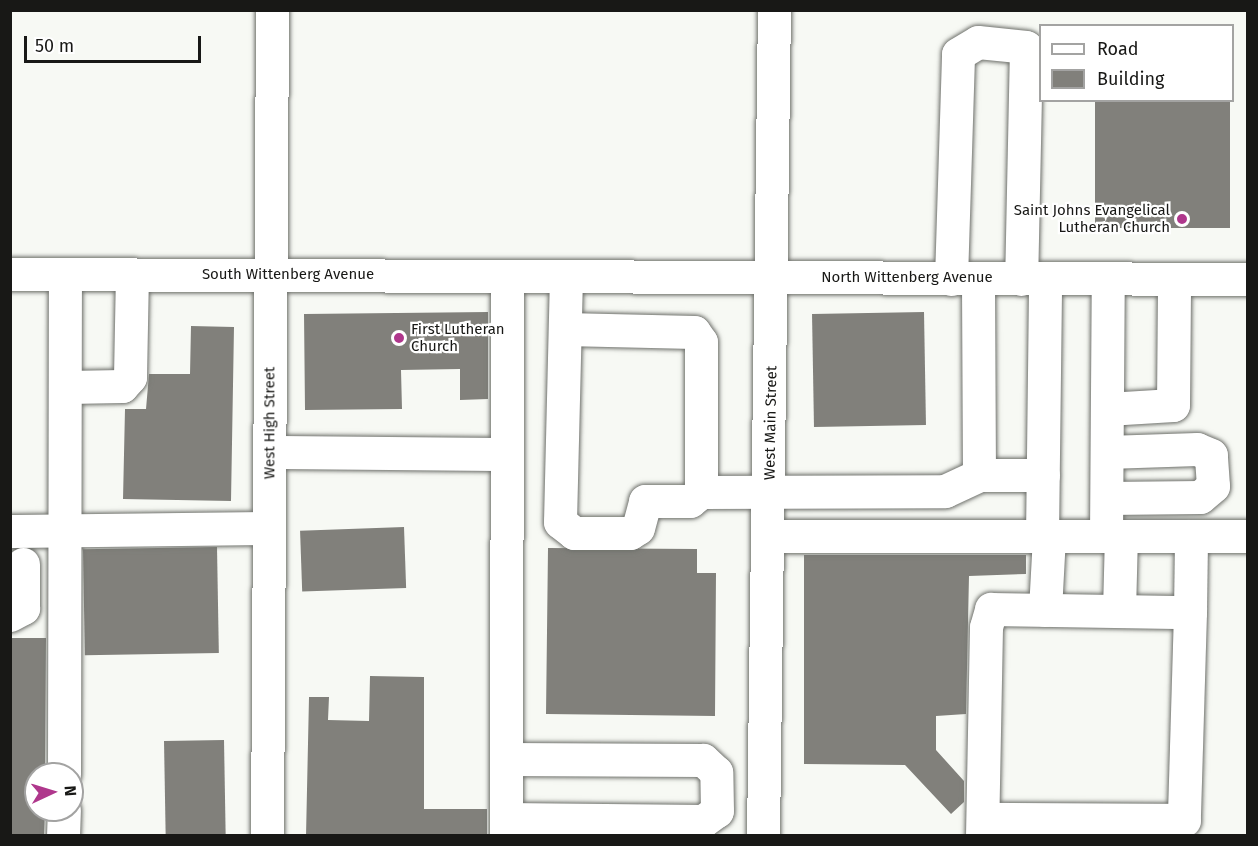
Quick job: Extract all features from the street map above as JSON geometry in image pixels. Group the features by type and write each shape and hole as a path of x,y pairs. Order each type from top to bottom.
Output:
{"street":[{"name":"West High Street","path":"267,836 272,10"},
{"name":"West Main Street","path":"763,836 771,492 774,10"},
{"path":"978,475 964,279 958,54 978,42 1026,47 1033,279 1046,536 1045,610"},
{"name":"South Wittenberg Avenue","path":"10,274 566,276"},
{"path":"10,615 23,608 17,565 40,550 39,531 68,387 65,274"},
{"path":"68,387 122,386 130,377 132,274"},
{"path":"506,759 703,760 716,772 717,811 704,821 506,827 506,759 507,454 507,276"},
{"name":"North Wittenberg Avenue","path":"566,276 1248,279"},
{"path":"566,276 560,522 574,533 630,533 638,528 639,508 645,501 690,501 701,492 945,491 978,475 1042,475"},
{"path":"1107,409 1173,405 1174,279"},
{"path":"1108,280 1107,498 1114,536 1119,611"},
{"path":"564,328 694,332 700,342 701,492"},
{"path":"1107,452 1197,449 1211,455 1213,486 1200,497 1107,498"},
{"path":"270,452 507,454"},
{"path":"39,531 269,528"},
{"path":"39,531 63,762"},
{"path":"770,536 1248,536"},
{"path":"1190,612 991,609 986,627 983,827 1184,820 1190,612 1191,536"}],"building":[{"path":"1095,102 1230,102 1230,228 1095,228"},
{"name":"First Lutheran Church","path":"488,312 488,399 460,400 460,369 401,370 402,409 305,410 304,314"},
{"path":"924,312 926,425 814,427 812,314"},
{"path":"191,326 234,327 231,501 123,499 125,409 146,409 149,374 190,374"},
{"path":"404,527 406,588 302,592 300,531"},
{"path":"217,547 219,653 85,655 83,549"},
{"path":"548,548 697,549 697,573 716,573 715,716 546,714"},
{"path":"804,555 1026,555 1026,574 969,576 966,714 936,716 936,750 964,781 964,802 951,814 905,765 804,764"},
{"path":"10,638 46,638 45,762 24,762 24,822 45,822 44,836 10,836"},
{"path":"370,676 424,677 424,809 487,809 487,836 306,836 309,697 329,697 328,720 369,721"},
{"path":"224,740 226,836 166,836 164,741"}],"place":[{"name":"Saint Johns Evangelical Lutheran Church","path":"1182,219"},
{"name":"First Lutheran Church","path":"399,338"}]}
